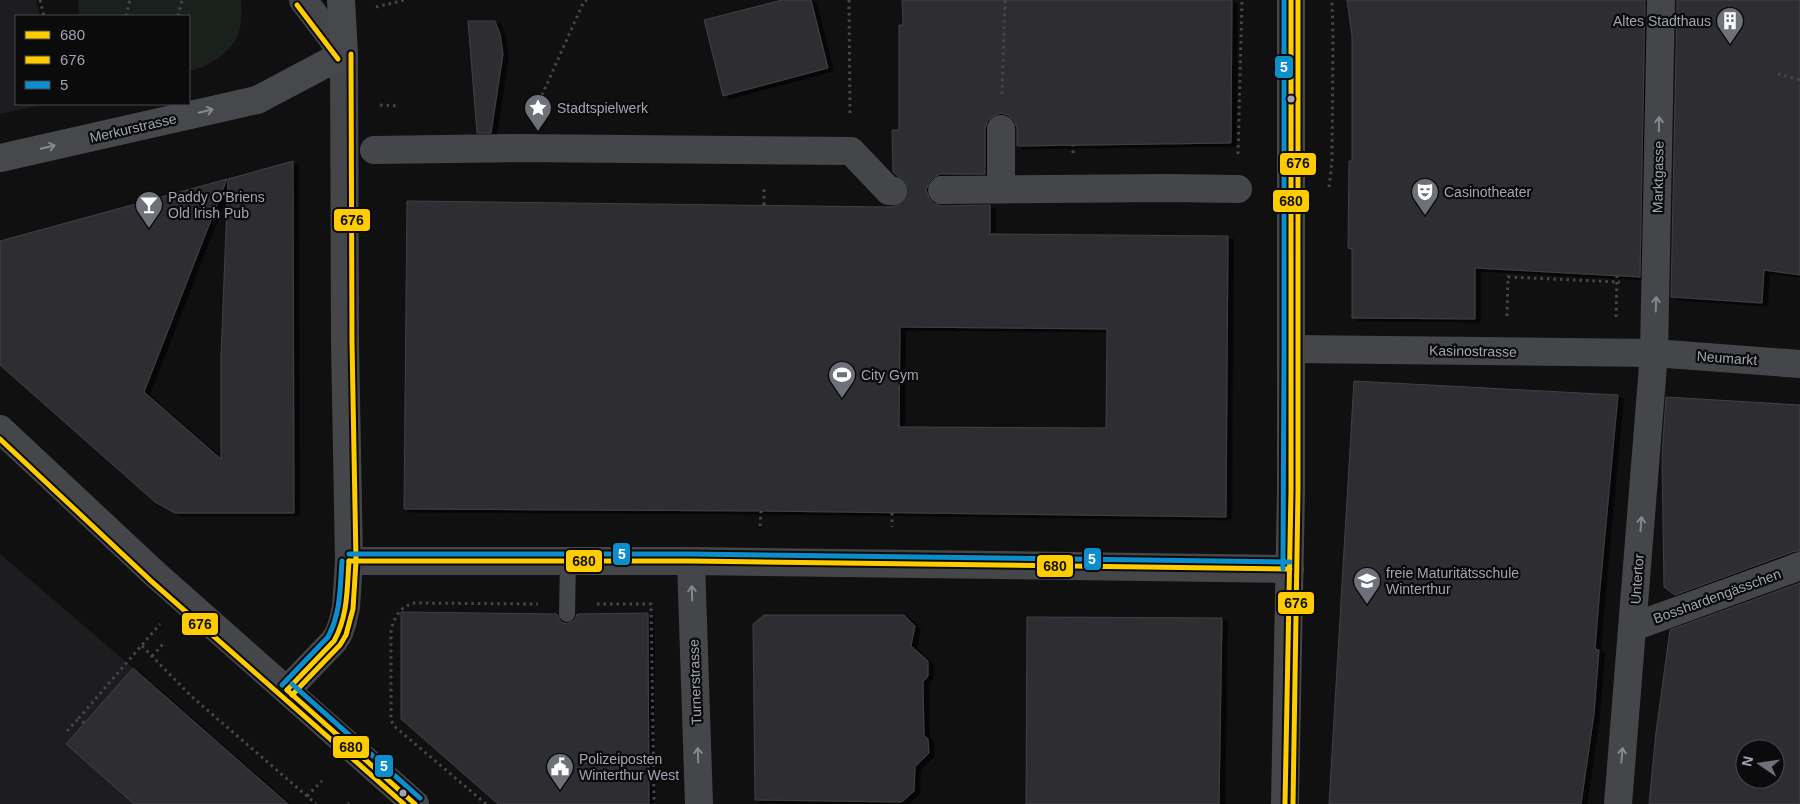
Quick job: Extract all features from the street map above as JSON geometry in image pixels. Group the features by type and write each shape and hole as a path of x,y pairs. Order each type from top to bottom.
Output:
{"main road":[{"path":"341,0 344,54"},
{"name":"Merkurstrasse","path":"0,158 257,100 344,54"}],"street":[{"path":"287,690 334,641 339,633 346,607 349,561 345,342 344,54 303,0"},
{"path":"1285,804 1292,349 1291,0"},
{"name":"Marktgasse","path":"1654,353 1661,0"},
{"path":"1001,129 1001,189"},
{"path":"374,150 519,148 851,151 889,191 893,191"},
{"path":"942,190 1238,189"},
{"name":"Kasinostrasse","path":"1292,349 1654,353"},
{"name":"Neumarkt","path":"1654,353 1800,364"},
{"name":"Untertor","path":"1618,804 1654,353"},
{"path":"0,429 182,599 415,804"},
{"path":"349,561 691,561 1290,569"},
{"name":"Turnerstrasse","path":"691,561 699,804"},
{"name":"Bosshardengässchen","path":"1633,627 1800,566"}],"lane":[{"path":"567,610 568,561"}],"path":[{"path":"40,0 44,15"},
{"path":"126,15 130,0"},
{"path":"178,15 182,0"},
{"path":"519,148 585,0"},
{"path":"849,0 851,151"},
{"path":"1001,129 1005,0"},
{"path":"1238,189 1242,0"},
{"path":"1778,74 1800,80"},
{"path":"374,105 399,106"},
{"path":"1614,352 1617,276"},
{"path":"1506,351 1508,277 1617,282"},
{"path":"760,526 761,511"},
{"path":"892,513 892,527"},
{"path":"67,731 182,599"},
{"path":"486,804 394,726 392,720 391,630 400,610 406,606 421,602 567,610 651,604 654,804"},
{"path":"152,656 165,642"},
{"path":"142,646 191,696 316,804"},
{"path":"78,718 84,723"},
{"path":"411,741 411,746"},
{"path":"307,796 322,781"}],"shaded area":[{"path":"0,0 36,0 40,15 15,15 15,105 41,105 0,114"},
{"path":"78,0 241,0 242,13 238,35 230,48 217,59 203,67 190,71 190,15 79,15"},
{"path":"0,554 133,668 288,804 0,804"}],"building":[{"path":"782,0 811,0 828,68 723,96 704,20"},
{"path":"902,0 1232,0 1231,143 1017,146 1015,122 1008,115 1001,113 993,116 987,122 985,129 985,174 941,174 935,176 929,182 926,190 929,198 935,204 942,206 990,205 990,234 1228,236 1226,517 404,509 407,201 889,207 900,205 907,198 909,191 906,183 893,172 892,130 899,130 899,25 903,25","holes":["900,327 1107,329 1106,428 899,427"]},
{"path":"1347,0 1645,0 1640,277 1475,268 1475,319 1352,318 1352,249 1348,248 1349,161 1352,161 1352,36"},
{"path":"1677,0 1800,0 1800,275 1764,270 1762,303 1671,297"},
{"path":"468,21 495,21 500,34 503,54 491,133 477,133"},
{"path":"293,161 294,513 175,513 155,502 0,365 0,241 227,179 144,392 221,459 221,355 228,179"},
{"path":"1354,381 1618,395 1595,649 1599,650 1594,714 1581,804 1329,804"},
{"path":"1666,397 1800,405 1800,551 1795,551 1675,595 1664,587 1662,455"},
{"path":"1800,583 1800,804 1649,804 1656,732 1670,630"},
{"path":"401,612 557,614 561,622 567,624 575,620 577,614 648,613 649,804 498,804 401,719"},
{"path":"764,615 904,615 915,626 911,646 928,661 928,676 923,682 924,735 928,739 929,753 915,767 914,791 902,802 755,800 753,624"},
{"path":"1027,617 1222,618 1219,804 1026,804"},
{"path":"133,668 288,804 134,804 66,744"}],"tunnel":[{"path":"893,191 942,190"}],"transit line":[{"name":"5","path":"1283,569 1284,0"},
{"name":"680","path":"1285,804 1291,491 1291,0"},
{"name":"676","path":"1293,804 1298,491 1298,0"},
{"name":"676","path":"297,5 338,59"},
{"name":"676","path":"292,695 340,645 346,635 353,609 356,561 352,342 351,54"},
{"name":"676","path":"0,439 150,580 404,804"},
{"name":"5","path":"349,554 691,554 1290,562"},
{"name":"5","path":"282,685 328,637 338,609 342,561"},
{"name":"680","path":"349,561 691,561 1290,569"},
{"name":"680","path":"287,690 334,641 339,632 346,602 349,561"},
{"name":"5","path":"292,684 420,798"},
{"name":"680","path":"287,690 415,804"}],"place":[{"name":"Altes Stadthaus","path":"1730,45"},
{"name":"Stadtspielwerk","path":"538,132"},
{"name":"Casinotheater","path":"1425,216"},
{"name":"Paddy O'Briens Old Irish Pub","path":"149,229"},
{"name":"City Gym","path":"842,399"},
{"name":"freie Maturitätsschule Winterthur","path":"1367,605"},
{"name":"Polizeiposten Winterthur West","path":"560,791"}]}
